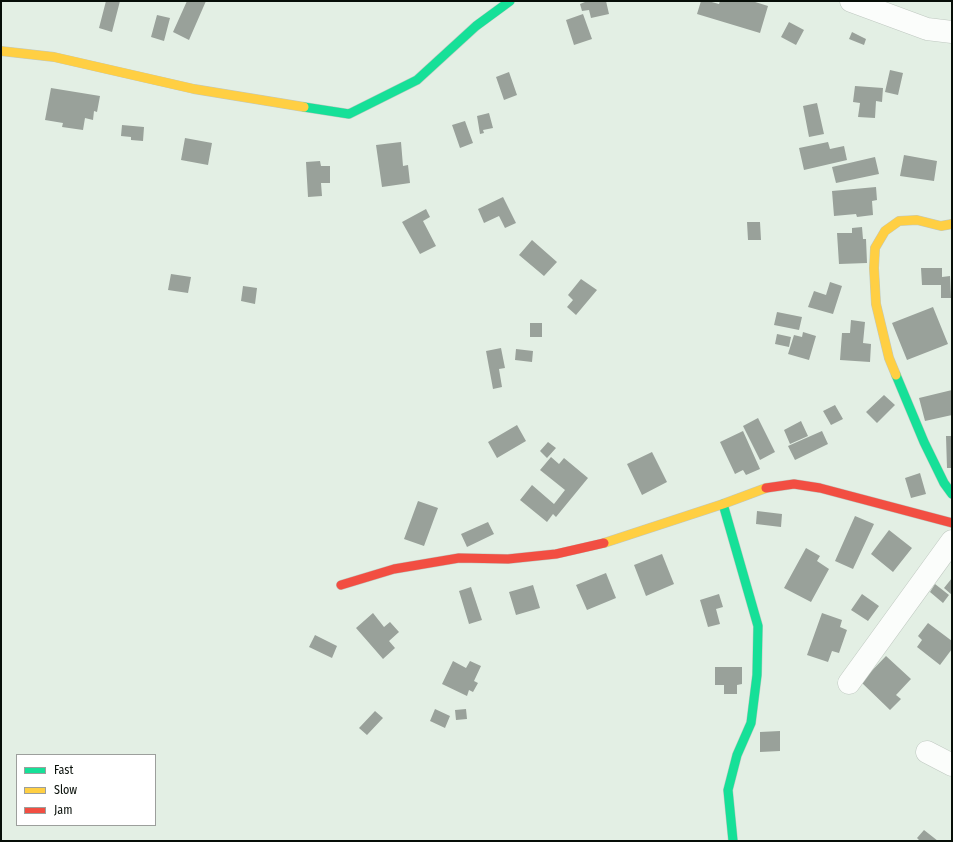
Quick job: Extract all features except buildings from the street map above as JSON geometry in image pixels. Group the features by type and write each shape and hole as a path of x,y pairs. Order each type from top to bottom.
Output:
{"street":[{"path":"1,51 54,57 194,89 349,114 417,80 476,26 510,1"},
{"path":"850,1 927,29 952,32"},
{"path":"952,224 941,226 917,220 899,221 885,231 875,248 874,268 876,304 889,358 924,442 944,483 952,494"},
{"path":"341,585 394,569 458,558 508,560 556,554 612,541 724,504 767,487 794,484 820,488 952,523"},
{"path":"724,504 758,626 757,675 751,723 738,755 728,790 733,841"},
{"path":"849,683 952,541"},
{"path":"927,752 952,765"}],"traffic: fast":[{"path":"304,107 349,114 417,80 476,26 510,1"},
{"path":"896,375 924,442 944,483 952,494"},
{"path":"723,504 758,626 757,675 751,723 737,755 728,790 733,841"}],"traffic: slow":[{"path":"1,51 54,57 194,89 304,107"},
{"path":"896,375 889,358 876,304 874,268 875,248 885,231 899,221 917,220 941,226 952,224"},
{"path":"604,543 723,504 766,488"}],"traffic: jam":[{"path":"766,488 794,484 820,488 952,523"},
{"path":"341,585 394,569 459,558 508,559 556,554 604,543"}]}
